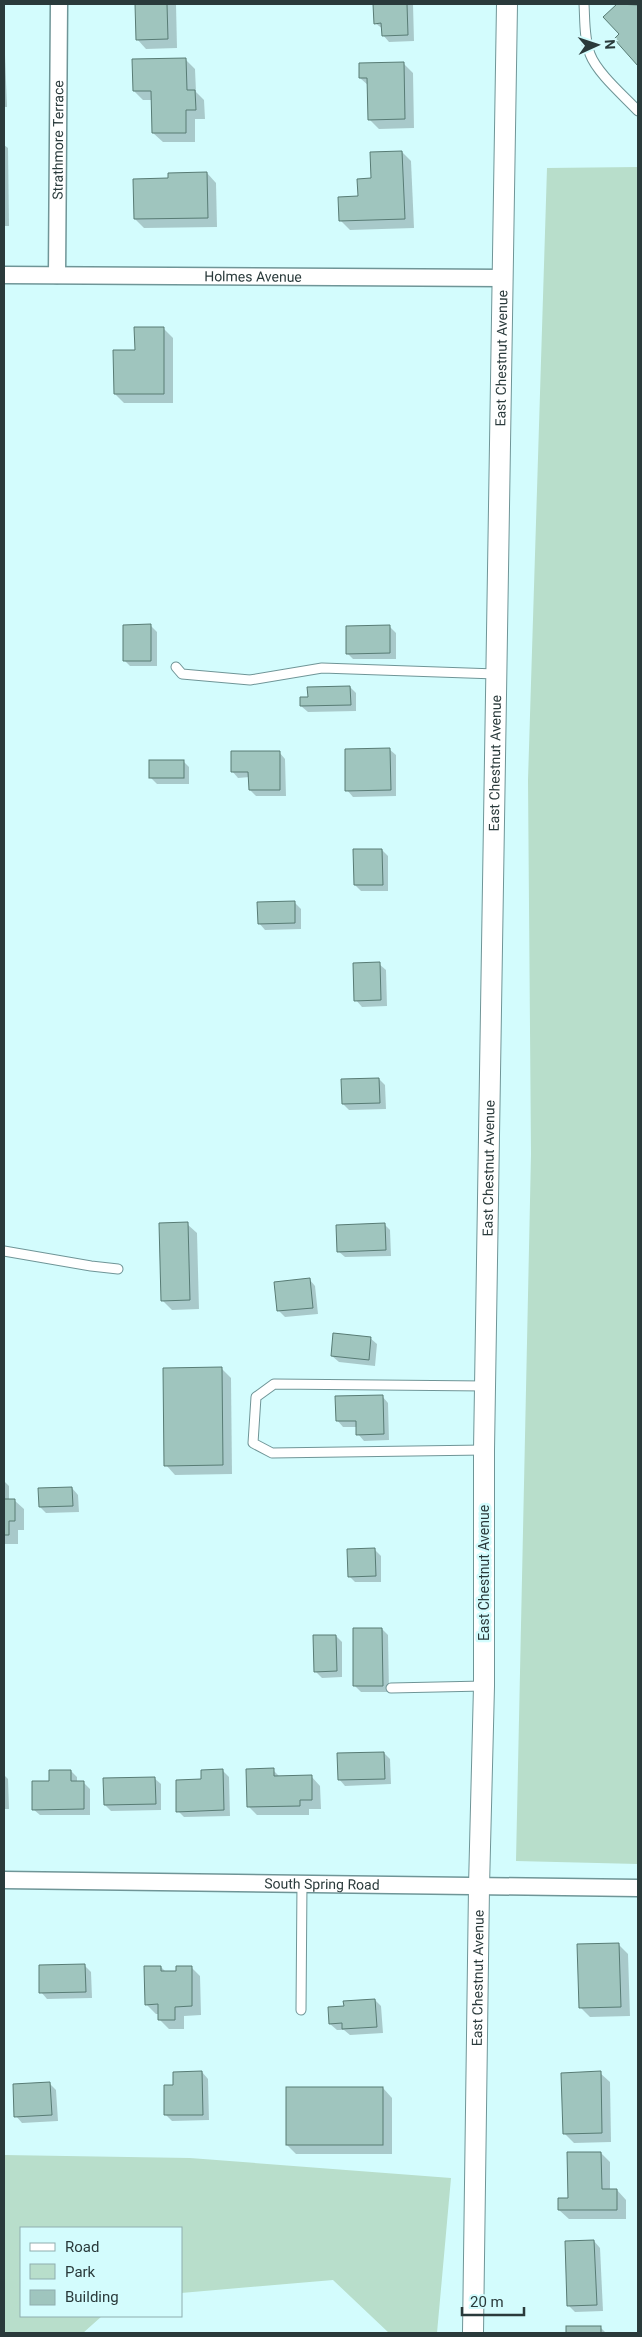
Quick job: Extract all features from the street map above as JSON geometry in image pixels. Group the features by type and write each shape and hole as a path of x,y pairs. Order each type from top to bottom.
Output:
{"street":[{"name":"Strathmore Terrace","path":"57,275 59,4"},
{"name":"East Chestnut Avenue","path":"473,2333 479,1887 484,1686 484,1450 507,4"},
{"name":"Holmes Avenue","path":"4,275 503,278"},
{"name":"South Spring Road","path":"4,1880 638,1888"}],"lane":[{"path":"584,4 586,36 590,55 600,70 638,111"},
{"path":"176,667 182,674 250,680 322,668 497,674"},
{"path":"4,1251 118,1269"},
{"path":"484,1450 272,1453 254,1443 256,1397 274,1384 486,1386"},
{"path":"391,1688 484,1686"},
{"path":"301,2010 302,1883"}],"green space":[{"path":"638,167 638,1864 516,1861 531,1154 528,780 547,168"},
{"path":"4,2155 190,2158 451,2178 437,2333 389,2333 333,2280 182,2293 182,2227 20,2227 20,2317 101,2317 83,2333 4,2333"}],"building":[{"path":"135,4 167,4 168,39 136,40"},
{"path":"373,4 407,4 408,35 382,36 381,23 374,24"},
{"path":"617,4 638,5 638,66 614,39 619,34 603,17"},
{"path":"186,58 187,90 195,90 196,110 186,110 186,133 152,133 151,91 133,91 132,59"},
{"path":"404,62 405,119 368,120 367,78 359,78 359,63"},
{"path":"402,151 405,219 339,221 338,197 358,196 357,179 371,178 370,152"},
{"path":"207,172 208,218 134,219 133,179 168,178 168,173"},
{"path":"134,327 164,327 164,394 114,394 113,350 135,350"},
{"path":"151,624 151,661 123,661 123,625"},
{"path":"390,625 390,653 346,654 346,626"},
{"path":"350,686 351,705 300,706 300,697 308,697 307,687"},
{"path":"390,748 391,790 345,791 345,749"},
{"path":"231,751 280,751 280,790 249,790 248,772 231,772"},
{"path":"149,760 184,760 184,778 149,778"},
{"path":"353,849 382,849 383,885 354,885"},
{"path":"295,901 295,923 258,924 257,902"},
{"path":"380,962 381,1000 354,1001 353,963"},
{"path":"379,1078 380,1103 342,1104 341,1079"},
{"path":"188,1222 190,1300 161,1301 159,1223"},
{"path":"385,1223 386,1250 337,1252 336,1225"},
{"path":"310,1278 313,1308 277,1311 274,1282"},
{"path":"333,1333 371,1337 369,1360 331,1356"},
{"path":"222,1367 223,1465 164,1466 163,1368"},
{"path":"383,1395 384,1434 356,1435 356,1421 336,1421 335,1396"},
{"path":"72,1487 73,1506 39,1507 38,1488"},
{"path":"4,1499 15,1499 15,1521 9,1521 9,1535 4,1535"},
{"path":"375,1548 376,1576 348,1577 347,1549"},
{"path":"353,1628 382,1628 383,1686 353,1686"},
{"path":"313,1635 336,1635 337,1671 314,1672"},
{"path":"384,1752 385,1779 338,1780 337,1753"},
{"path":"274,1768 274,1776 312,1775 312,1800 300,1800 300,1806 247,1807 246,1769"},
{"path":"223,1769 224,1810 176,1812 176,1780 201,1779 201,1770"},
{"path":"49,1770 71,1770 71,1781 84,1781 84,1809 32,1810 32,1781 49,1781"},
{"path":"155,1777 156,1804 104,1805 103,1778"},
{"path":"619,1943 621,2007 579,2008 577,1944"},
{"path":"85,1964 86,1992 39,1993 39,1965"},
{"path":"144,1966 161,1966 161,1971 176,1971 176,1966 192,1966 192,2006 175,2007 175,2020 158,2020 158,2004 145,2005"},
{"path":"375,1999 377,2027 342,2029 342,2023 329,2024 328,2007 344,2006 343,2001"},
{"path":"202,2071 203,2115 164,2115 164,2085 173,2085 173,2072"},
{"path":"601,2071 602,2133 563,2134 561,2073"},
{"path":"50,2082 52,2115 14,2117 13,2084"},
{"path":"286,2087 383,2087 383,2145 286,2145"},
{"path":"567,2152 601,2152 602,2189 617,2189 617,2210 558,2210 558,2198 568,2198"},
{"path":"594,2240 597,2305 567,2306 565,2241"},
{"path":"566,2326 601,2326 601,2333 566,2333"}]}
